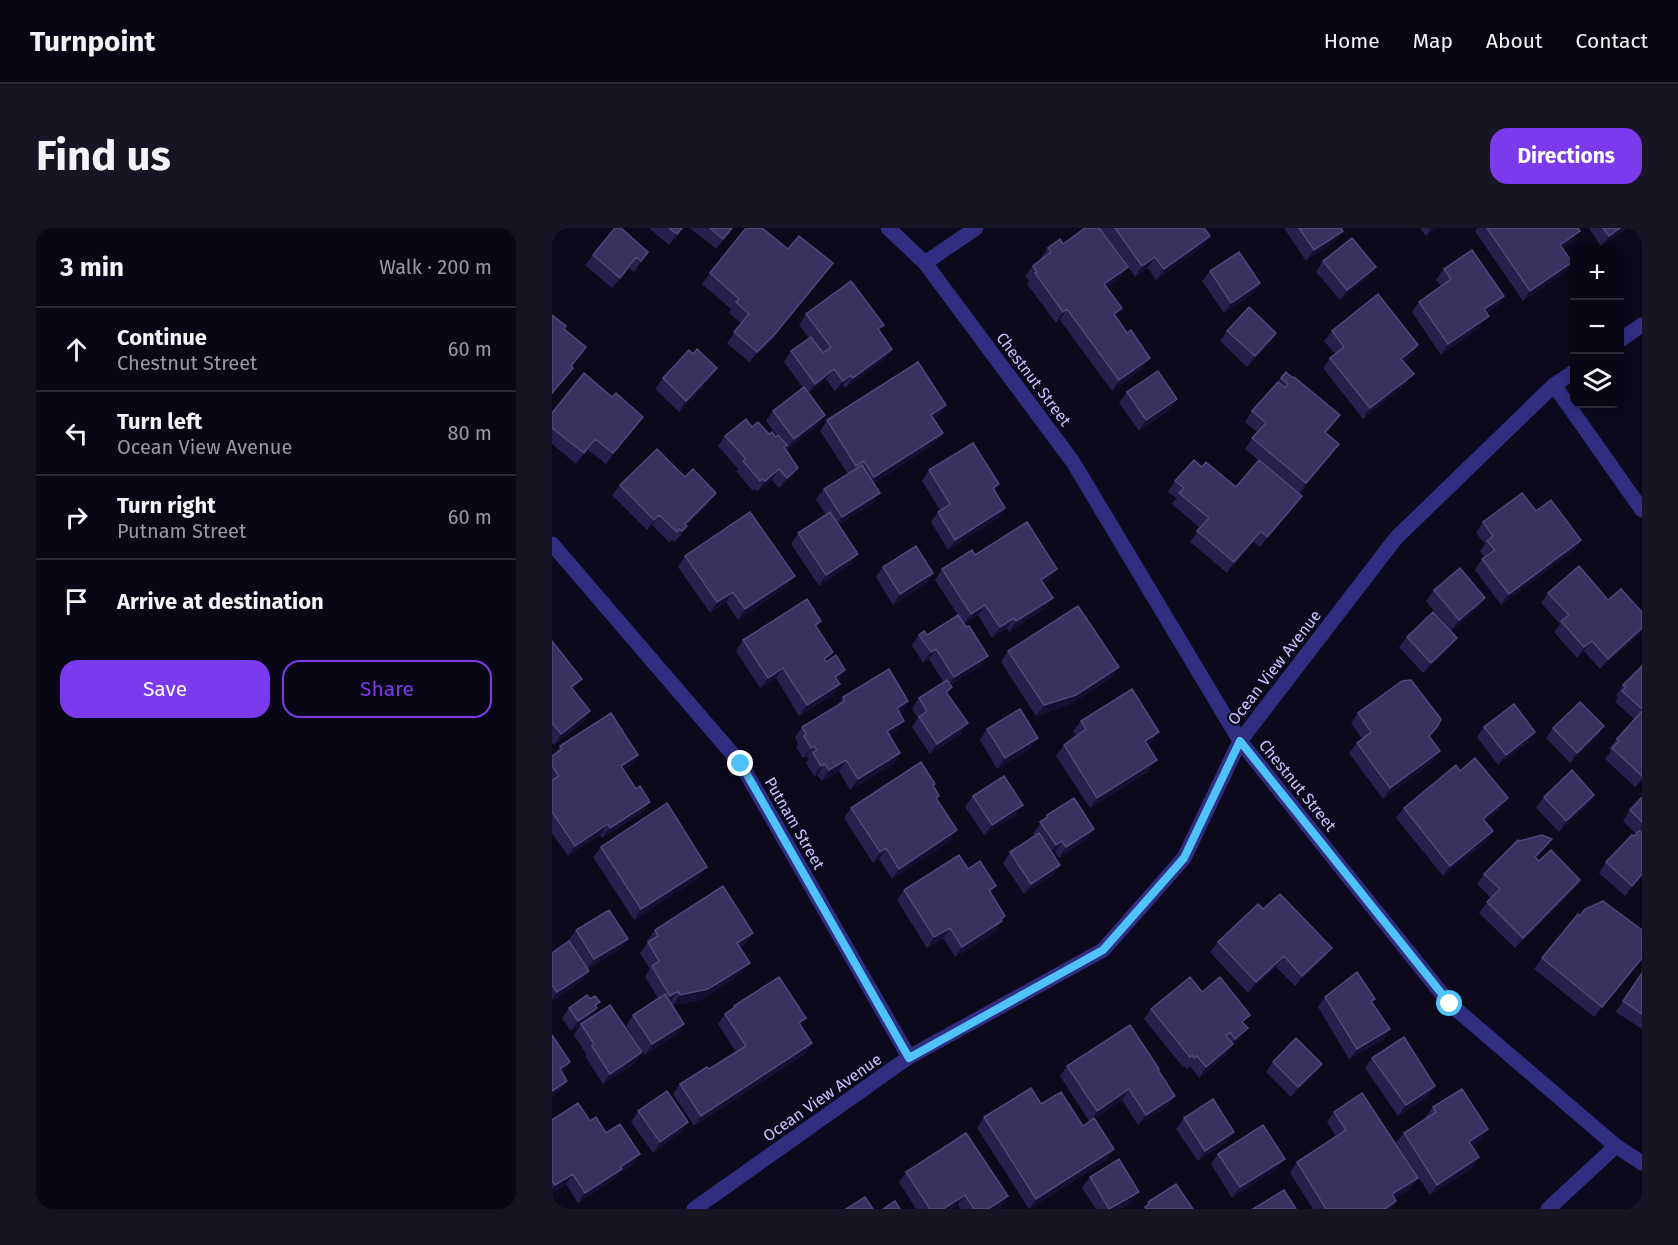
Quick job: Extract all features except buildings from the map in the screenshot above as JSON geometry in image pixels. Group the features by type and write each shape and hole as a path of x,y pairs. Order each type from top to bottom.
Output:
{"street":[{"name":"Chestnut Street","path":"888,228 925,263 1073,462 1240,741 1450,1004 1616,1146 1642,1163"},
{"path":"925,263 976,228"},
{"path":"1624,337 1642,325"},
{"name":"Ocean View Avenue","path":"694,1209 909,1058 1103,950 1184,858 1240,741 1396,538 1554,385 1570,374"},
{"path":"1554,385 1642,510"},
{"name":"Putnam Street","path":"552,544 741,764 909,1058"},
{"path":"1548,1209 1616,1146"}],"route":[{"path":"741,764 909,1058 1103,950 1184,858 1240,741 1450,1004"}]}
